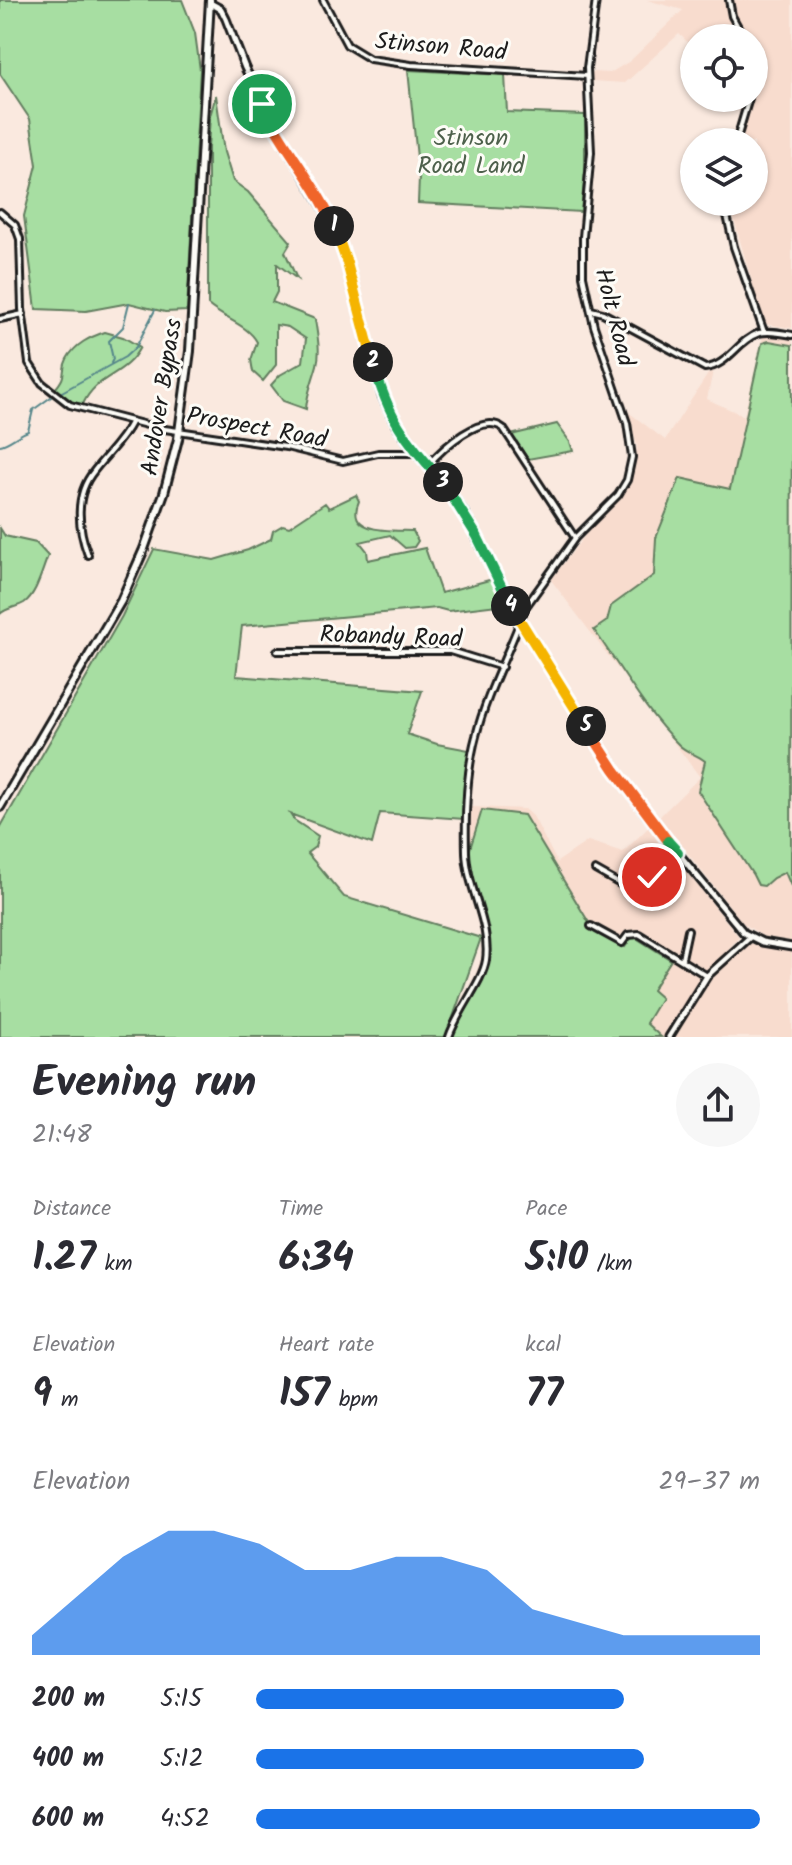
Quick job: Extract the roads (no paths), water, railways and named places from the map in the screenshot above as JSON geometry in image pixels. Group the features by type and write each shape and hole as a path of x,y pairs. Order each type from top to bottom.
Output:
{"main road":[{"name":"Andover Bypass","path":"0,807 102,634 137,566 164,493 179,431 190,351 210,2"}],"street":[{"name":"Stinson Road","path":"323,0 347,45 370,59 411,65 587,76"},
{"name":"Holt Road","path":"449,1037 486,962 486,946 466,855 469,769 477,732 527,605 575,538 625,486 632,458 627,423 583,276 582,252 591,152 587,76 596,0"},
{"path":"729,0 736,24"},
{"path":"210,2 221,9 273,125 332,222 347,263 382,396 393,419 464,512 514,612 614,769 749,938 792,947"},
{"name":"Prospect Road","path":"0,212 15,225 20,239 23,314 29,363 42,383 74,407 179,431 286,447 343,461 378,453 417,453"},
{"path":"727,216 734,247 764,332"},
{"path":"591,310 603,313 705,368 717,365 746,341 764,332 792,335"},
{"path":"0,319 23,314"},
{"path":"88,555 81,532 81,498 92,473 121,440 132,421"},
{"path":"428,465 457,438 481,425 497,424 503,428 575,538"},
{"name":"Holt Road","path":"514,612 527,605"},
{"name":"Robandy Road","path":"277,651 450,651 502,667"},
{"path":"595,870 634,892 678,852"},
{"path":"591,926 622,943 628,935 639,934 707,976"},
{"path":"682,959 688,930"},
{"path":"669,1037 707,976 749,938"}],"waterway":[{"path":"111,363 109,341 123,327 129,303"},
{"path":"60,393 125,357 136,347 155,310"},
{"path":"0,445 28,431 33,410 51,397"}],"park label":[{"name":"Stinson Road Land","path":"471,151"}]}
